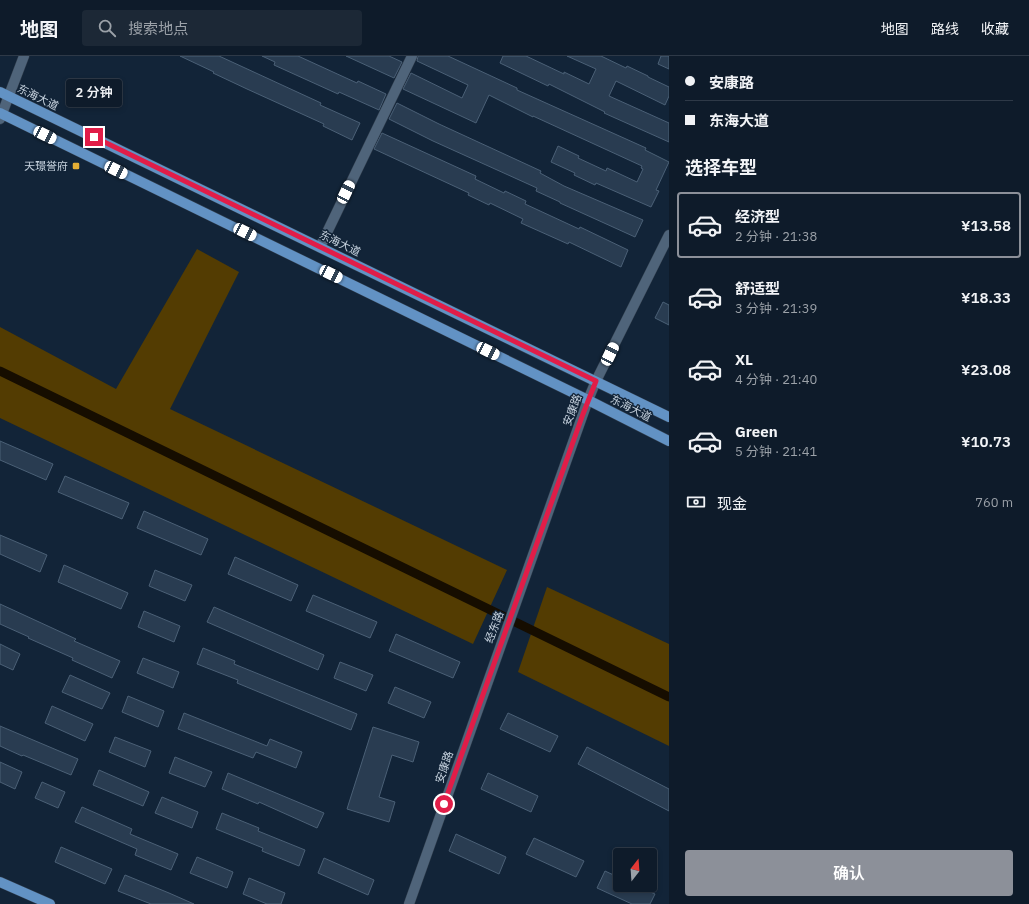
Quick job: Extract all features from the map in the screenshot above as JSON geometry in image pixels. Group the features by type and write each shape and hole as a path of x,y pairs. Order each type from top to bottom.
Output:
{"main road":[{"name":"东海大道","path":"4,94 669,417"},
{"name":"东海大道","path":"1,115 588,400 669,441"},
{"path":"0,882 50,904"}],"street":[{"path":"1,115 4,94 24,56"},
{"path":"320,247 412,56"},
{"name":"安康路","path":"516,601 588,400 669,235"},
{"name":"经东路","path":"495,660 516,601"},
{"name":"安康路","path":"409,904 495,660"}],"shaded area":[{"path":"197,249 239,272 170,409 507,570 473,644 0,418 0,327 116,389"},
{"path":"547,587 669,644 669,746 518,672"}],"building":[{"path":"180,56 219,56 321,103 320,105 360,123 352,140 323,126 324,124 213,73 214,72"},
{"path":"262,56 298,56 357,83 358,81 386,94 379,110 339,92 338,94 274,65 275,62"},
{"path":"346,56 389,56 402,62 394,78"},
{"path":"418,56 448,56 517,88 517,90 646,148 645,150 669,162 656,190 659,191 651,207 596,183 595,185 574,175 575,173 551,162 558,146 579,156 578,158 606,171 607,168 637,182 643,169 641,168 642,166 533,117 489,95 476,123 403,89 411,73 462,98 468,85 417,61"},
{"path":"503,56 526,56 589,84 596,69 567,56 601,56 626,68 627,66 648,76 669,87 669,96 665,105 616,81 609,96 669,123 669,142 604,113 605,112 549,84 548,86 500,63"},
{"path":"661,56 669,56 669,69 658,64"},
{"path":"397,103 541,171 540,173 564,186 643,220 635,237 536,191 537,188 433,141 389,119"},
{"path":"382,133 476,176 475,179 504,193 505,191 526,201 525,204 579,229 580,227 628,250 621,267 569,242 568,244 521,223 523,219 490,203 489,205 468,195 469,193 374,149"},
{"path":"663,302 669,305 669,325 655,318"},
{"path":"0,441 53,464 46,480 0,460"},
{"path":"65,476 129,503 122,519 58,492"},
{"path":"144,511 208,539 201,555 137,528"},
{"path":"0,535 47,555 40,572 0,554"},
{"path":"235,557 298,585 291,601 228,574"},
{"path":"64,565 128,593 121,609 58,582"},
{"path":"155,570 192,585 185,601 149,586"},
{"path":"313,595 377,622 370,638 306,611"},
{"path":"0,604 76,639 74,641 120,661 112,678 0,624"},
{"path":"214,607 324,655 318,670 207,622"},
{"path":"144,611 180,626 174,642 138,627"},
{"path":"396,634 460,662 453,678 389,651"},
{"path":"0,644 20,654 13,670 0,664"},
{"path":"203,648 235,661 234,664 357,714 351,730 237,683 238,680 197,664"},
{"path":"143,658 179,672 173,688 137,673"},
{"path":"340,662 373,675 366,691 334,678"},
{"path":"70,675 110,693 102,709 62,692"},
{"path":"395,687 431,702 424,718 388,703"},
{"path":"128,696 164,711 158,727 122,712"},
{"path":"52,706 93,724 85,741 45,723"},
{"path":"184,713 267,746 270,739 302,752 296,768 256,752 253,758 178,729"},
{"path":"508,713 558,736 550,752 500,729"},
{"path":"0,726 78,759 71,775 0,746"},
{"path":"373,727 419,742 413,762 392,755 379,797 395,802 389,822 347,809"},
{"path":"115,737 151,751 145,767 109,752"},
{"path":"587,747 669,789 669,811 578,764"},
{"path":"175,757 212,772 205,787 169,773"},
{"path":"0,762 22,772 15,789 0,782"},
{"path":"99,770 149,792 143,806 93,785"},
{"path":"228,773 324,813 317,828 259,802 258,804 222,789"},
{"path":"488,773 538,796 531,812 481,789"},
{"path":"42,782 65,792 58,808 35,798"},
{"path":"162,797 198,812 192,828 155,813"},
{"path":"82,807 132,829 130,834 178,854 171,870 135,855 137,849 75,822"},
{"path":"222,813 259,828 258,831 305,850 299,866 262,851 263,848 216,829"},
{"path":"456,834 506,857 499,874 449,851"},
{"path":"534,838 584,861 576,877 526,854"},
{"path":"61,847 112,869 105,884 55,862"},
{"path":"197,857 233,872 227,888 190,873"},
{"path":"324,858 374,880 368,895 318,873"},
{"path":"605,871 613,875 613,892 650,892 655,894 650,904 632,904 597,888"},
{"path":"125,875 194,904 151,904 118,891"},
{"path":"249,878 285,893 281,904 267,904 243,894"}],"waterway":[{"path":"0,371 669,697"}],"place":[{"name":"天璟誉府","path":"76,166"}],"route":[{"path":"94,137 596,381 444,804"}]}
